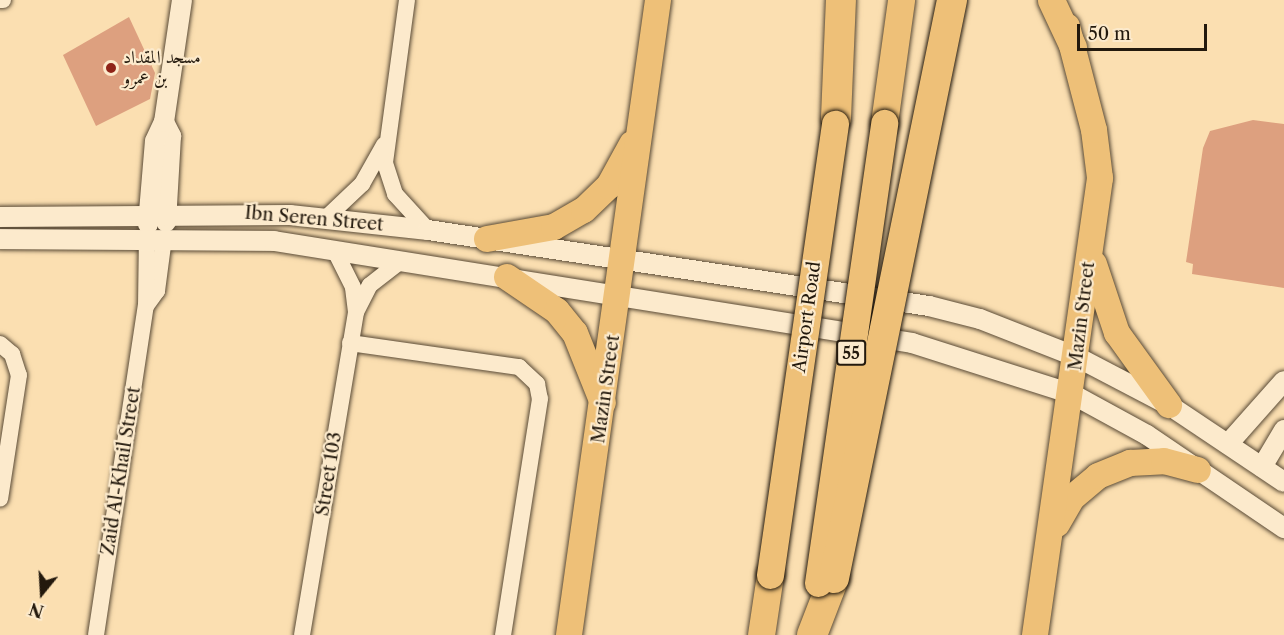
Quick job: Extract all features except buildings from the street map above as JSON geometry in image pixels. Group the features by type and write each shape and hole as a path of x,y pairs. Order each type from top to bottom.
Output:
{"highway":[{"path":"835,121 841,0"},
{"name":"Airport Road","path":"761,635 854,0"},
{"name":"55","path":"826,580 901,0"},
{"path":"812,635 826,580 952,0"},
{"path":"1051,0 1072,47"}],"main road":[{"name":"Mazin Street","path":"569,635 625,259 641,112 658,0"},
{"name":"Mazin Street","path":"1035,635 1072,394 1100,178 1095,130 1060,0"},
{"path":"487,239 543,230 584,210 609,186 630,151 641,112"},
{"path":"1090,250 1117,333 1169,405"},
{"path":"507,277 557,311 575,333 604,406"},
{"path":"1048,562 1060,518 1072,498 1098,476 1130,463 1164,461 1198,470"}],"street":[{"name":"Zaid Al-Khail Street","path":"96,635 156,238 158,212 155,141 164,122 183,0"},
{"path":"407,0 384,144 385,163 395,194 428,230"},
{"path":"326,218 362,184 384,144"},
{"name":"Ibn Seren Street","path":"0,217 158,212 326,218 428,230 929,306 980,319 1077,357 1169,405 1284,482"},
{"name":"Ibn Seren Street","path":"0,239 265,240 398,263 620,294 912,343 1072,394 1198,470 1284,528"},
{"name":"Street 103","path":"335,251 353,287 356,312"},
{"name":"Street 103","path":"302,635 356,312 370,285 398,263"},
{"path":"350,343 519,367 537,384 540,399 503,635"},
{"path":"0,499 18,382 6,349"},
{"path":"1228,444 1284,381"},
{"path":"1262,467 1284,430"}],"place":[{"name":"مسجد المقداد بن عمرو","path":"111,68"}]}
